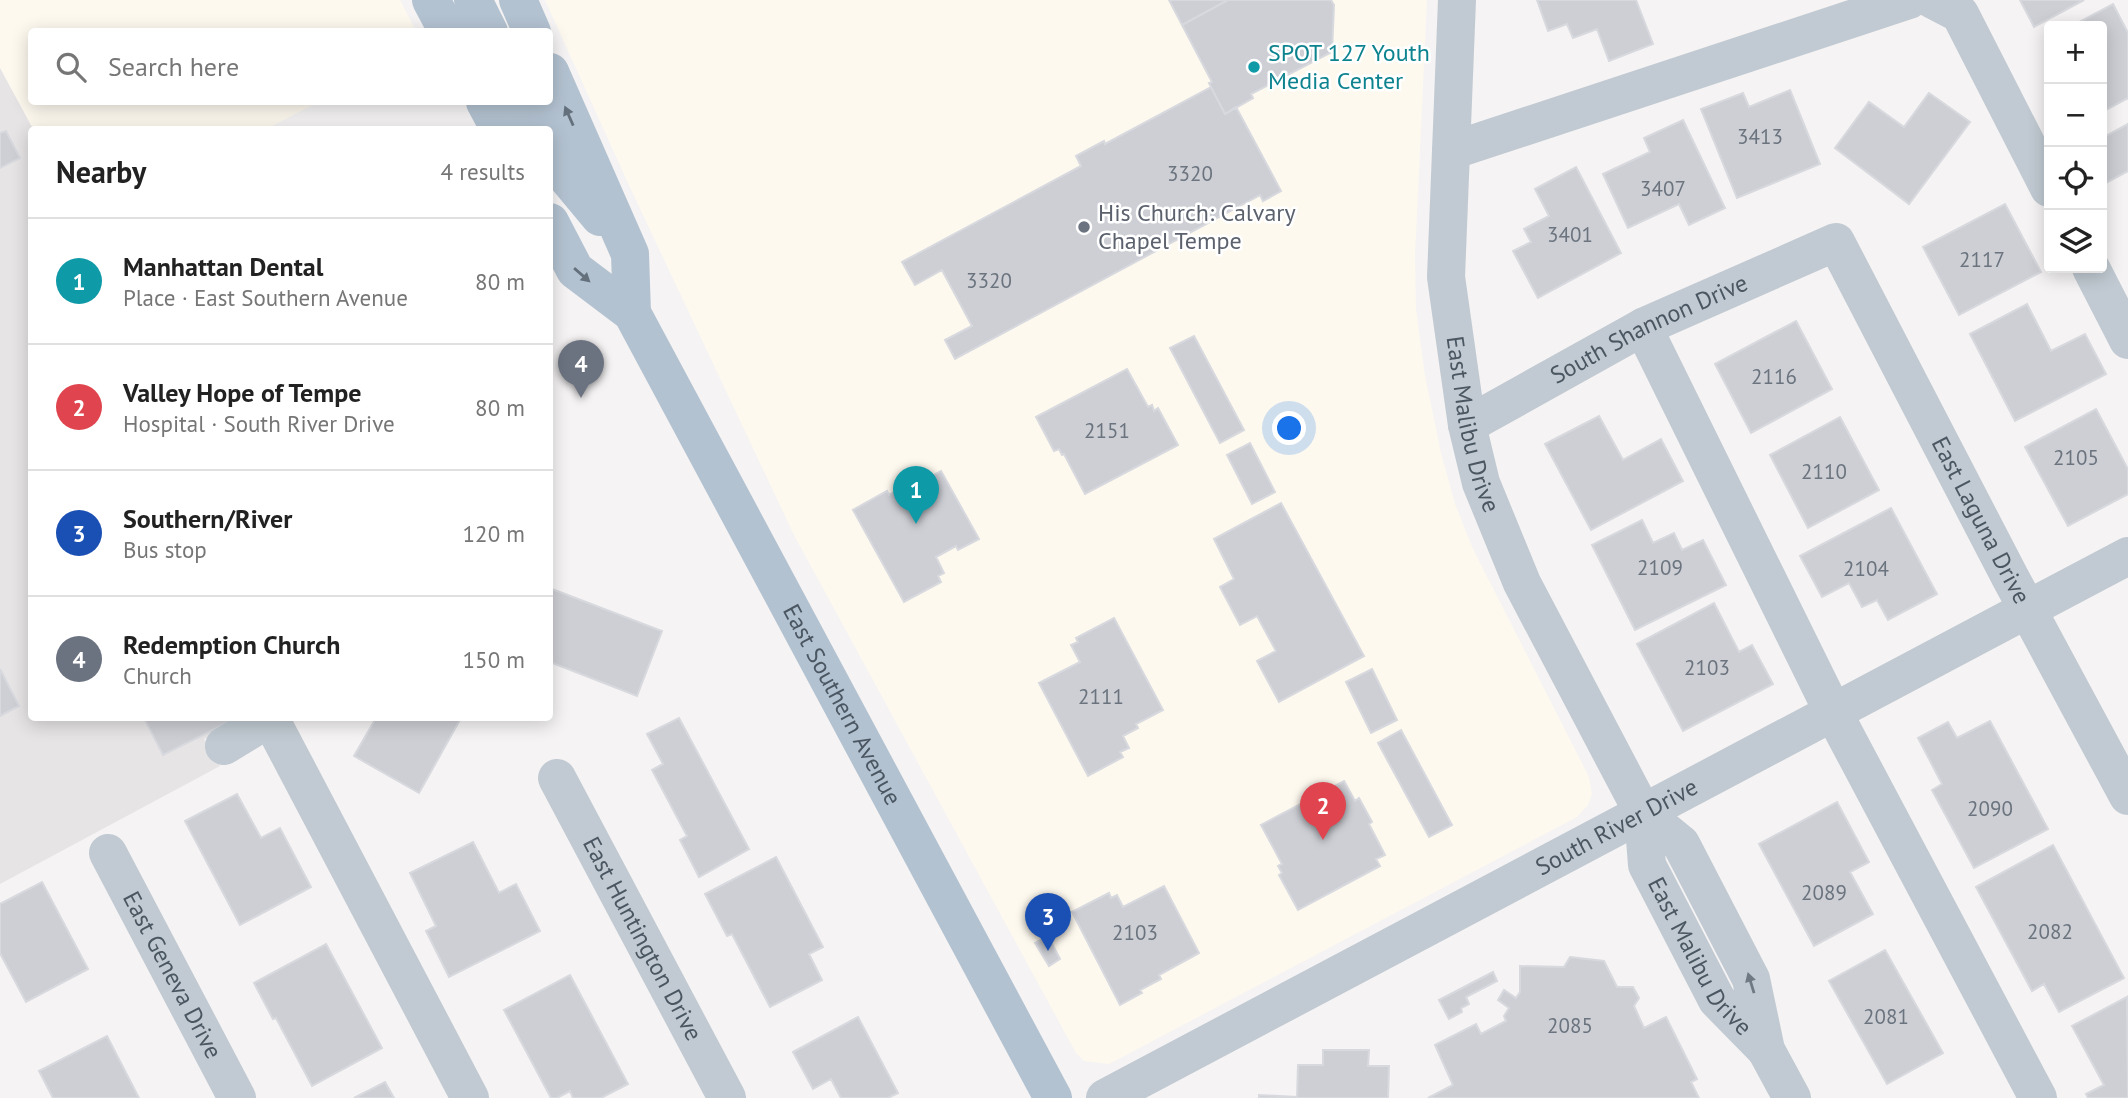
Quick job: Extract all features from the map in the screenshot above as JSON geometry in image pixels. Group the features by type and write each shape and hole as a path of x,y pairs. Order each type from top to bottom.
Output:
{"main road":[{"path":"431,0 446,28"},
{"path":"474,0 487,28"},
{"path":"518,0 530,28"},
{"name":"East Southern Avenue","path":"553,79 630,254 632,313"},
{"path":"487,105 498,126"},
{"path":"526,105 537,126"},
{"path":"553,158 630,254"},
{"name":"East Southern Avenue","path":"553,228 575,270 632,313 1053,1098"}],"street":[{"name":"East Malibu Drive","path":"1457,0 1446,277 1467,425 1481,484 1522,583 1643,813 1647,865 1653,877 1717,1000 1766,1050 1792,1098"},
{"path":"1451,151 1909,0"},
{"path":"1933,0 1960,14 2044,177"},
{"name":"South Shannon Drive","path":"1467,425 1643,327 1836,242"},
{"name":"East Laguna Drive","path":"1836,242 2027,609 2128,796"},
{"path":"2094,273 2128,340"},
{"path":"1643,327 1833,712 2038,1098"},
{"name":"South River Drive","path":"1105,1098 2128,556"},
{"path":"224,746 265,721"},
{"path":"272,721 470,1098"},
{"name":"East Huntington Drive","path":"557,778 727,1098"},
{"name":"East Geneva Drive","path":"108,853 237,1098"}],"shaded area":[{"path":"0,0 400,0 414,28 28,28 28,105 313,105 272,126 31,126 0,68"},
{"path":"545,0 1427,0 1415,256 1416,309 1425,376 1455,504 1473,549 1589,777 1592,794 1588,805 1577,817 1109,1064 1084,1061 1076,1053 794,535"},
{"path":"0,68 31,126 28,126 28,721 236,721 204,739 220,766 0,884"}],"building":[{"path":"1169,0 1228,0 1182,25"},
{"name":"SPOT 127 Youth Media Center","path":"1228,0 1331,0 1334,5 1332,52 1251,94 1253,98 1225,114 1209,83 1212,82 1182,25"},
{"path":"1537,0 1636,0 1653,44 1609,61 1597,29 1573,38 1567,24 1548,31"},
{"path":"2020,0 2084,0 2044,21 2034,27"},
{"path":"2113,4 2128,33 2128,98 2107,109 2107,21 2081,21"},
{"name":"His Church: Calvary Chapel Tempe","path":"1211,87 1225,114 1236,107 1281,191 1263,201 1260,195 955,359 945,340 972,326 942,270 915,285 902,262 1081,166 1076,156 1104,141 1105,144"},
{"path":"1790,90 1820,164 1737,198 1701,109 1743,93 1749,107"},
{"path":"1929,93 1970,122 1909,204 1835,148 1869,102 1904,127"},
{"path":"1683,120 1725,208 1689,225 1679,204 1628,228 1603,174 1650,152 1644,138"},
{"path":"2128,124 2128,171 2107,182 2107,147 2107,135"},
{"path":"6,131 20,158 0,168 0,133"},
{"path":"1576,167 1621,253 1538,298 1513,251 1531,242 1524,229 1549,216 1535,189"},
{"path":"2005,204 2041,272 1959,315 1923,247"},
{"path":"2027,304 2051,351 2085,334 2106,374 2015,421 1970,334"},
{"path":"1796,321 1832,389 1751,433 1715,364"},
{"path":"1194,336 1244,430 1220,443 1170,348"},
{"path":"1127,369 1148,407 1152,405 1154,411 1158,408 1178,445 1085,494 1064,454 1062,455 1059,449 1054,451 1036,417"},
{"path":"2096,409 2128,469 2128,494 2068,526 2025,447"},
{"path":"1599,416 1623,460 1661,439 1683,481 1591,530 1545,444"},
{"path":"1840,417 1879,490 1808,528 1770,455"},
{"path":"1250,443 1275,492 1252,504 1227,455"},
{"path":"941,471 979,539 958,550 956,546 936,557 944,573 938,576 941,582 904,602 853,510 887,491 889,495 900,489 902,492"},
{"path":"1281,503 1364,656 1279,702 1257,661 1276,651 1257,616 1240,625 1220,587 1234,579 1214,539"},
{"path":"1891,508 1937,594 1888,620 1877,600 1862,607 1849,583 1822,597 1800,556"},
{"path":"1642,520 1653,543 1674,533 1682,550 1703,540 1726,585 1635,630 1592,545"},
{"path":"553,589 662,631 637,696 553,663"},
{"path":"1714,603 1739,652 1752,645 1773,684 1683,731 1637,644"},
{"path":"1114,618 1163,710 1136,724 1138,728 1123,736 1129,748 1120,752 1123,757 1088,776 1039,683 1080,662 1071,645 1078,642 1076,638"},
{"path":"0,669 19,706 0,716"},
{"path":"1372,669 1397,720 1371,733 1346,682"},
{"path":"679,718 749,849 699,877 680,840 687,836 652,770 663,764 647,734"},
{"path":"146,721 231,721 163,755"},
{"path":"374,721 459,721 419,793 354,756"},
{"path":"1990,721 2048,829 1974,868 1932,790 1942,784 1918,738 1948,722 1957,738"},
{"path":"1401,730 1452,825 1429,837 1378,743"},
{"path":"1344,781 1355,801 1359,798 1385,855 1376,859 1380,866 1298,910 1279,875 1282,873 1278,866 1282,864 1261,825"},
{"path":"237,794 261,838 280,828 311,887 240,925 185,821"},
{"path":"1837,802 1869,862 1850,872 1873,914 1814,946 1759,844"},
{"path":"473,842 499,893 516,884 540,931 449,977 426,931 436,926 410,873"},
{"path":"2053,845 2124,978 2059,1012 2044,984 2032,991 1976,887"},
{"path":"776,857 823,947 809,954 822,980 770,1007 732,934 727,936 705,894"},
{"path":"42,882 88,969 26,1002 0,953 0,904"},
{"path":"1164,886 1199,953 1159,975 1161,979 1120,1005 1072,912 1109,893 1111,898 1117,895 1123,907"},
{"path":"1048,936 1060,959 1049,966 1035,943"},
{"path":"326,944 382,1048 312,1086 254,983"},
{"path":"1885,950 1943,1053 1887,1084 1829,981"},
{"path":"1570,957 1604,961 1617,987 1633,987 1639,998 1634,1006 1644,1028 1666,1017 1697,1079 1691,1082 1699,1098 1428,1098 1453,1085 1435,1045 1476,1024 1481,1034 1506,1021 1504,1016 1509,1008 1498,1000 1504,990 1516,998 1520,992 1520,966 1564,967"},
{"path":"1493,972 1497,981 1466,997 1469,1004 1461,1008 1462,1012 1449,1019 1439,1000"},
{"path":"570,975 628,1084 601,1098 573,1098 570,1091 551,1098 504,1010"},
{"path":"2127,997 2128,1098 2088,1098 2086,1094 2104,1085 2072,1026"},
{"path":"858,1017 898,1093 888,1098 841,1098 831,1079 813,1089 793,1052"},
{"path":"107,1036 139,1098 53,1098 39,1071"},
{"path":"1323,1050 1369,1050 1368,1066 1389,1066 1388,1098 1259,1098 1259,1095 1297,1097 1298,1065 1323,1065"},
{"path":"385,1082 394,1098 354,1098"}],"place":[{"name":"SPOT 127 Youth Media Center","path":"1254,67"},
{"name":"His Church: Calvary Chapel Tempe","path":"1084,227"},
{"name":"Redemption Church","path":"581,398"},
{"name":"Manhattan Dental","path":"916,524"},
{"name":"Valley Hope of Tempe","path":"1323,840"},
{"name":"Southern/River","path":"1048,951"}]}
